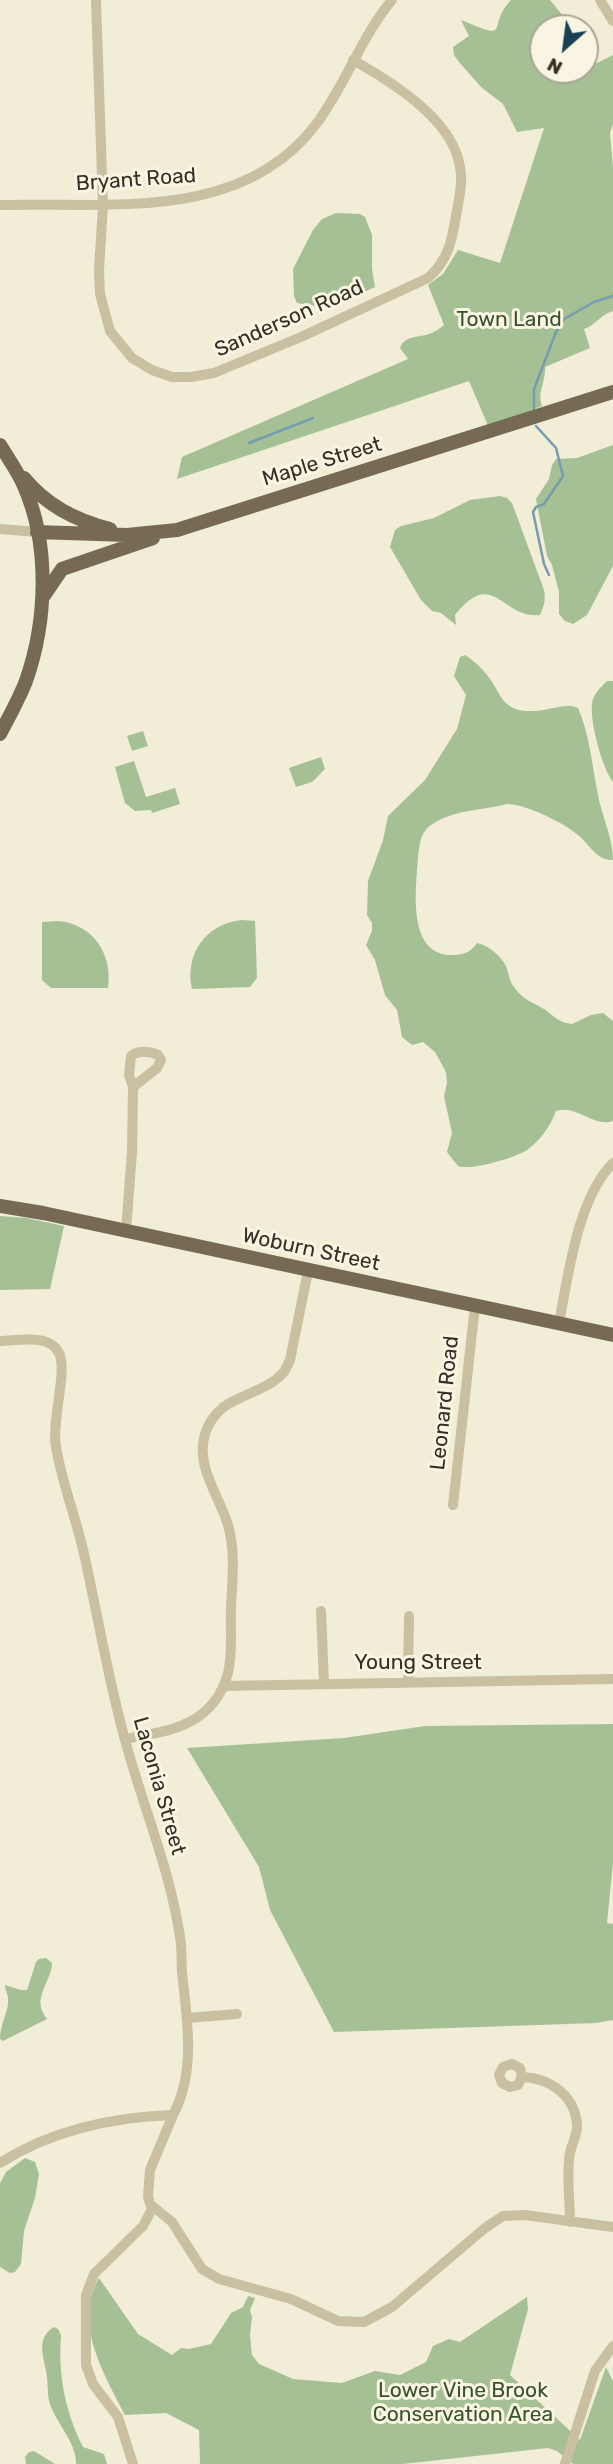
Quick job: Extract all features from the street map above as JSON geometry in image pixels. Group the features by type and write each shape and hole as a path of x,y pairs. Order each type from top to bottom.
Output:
{"main road":[{"name":"Maple Street","path":"37,532 146,535 167,532 613,392"},
{"path":"0,444 24,485 37,532 41,566 41,600 33,660 22,690 0,734"},
{"path":"0,444 29,484 59,509 99,526 146,535"},
{"path":"41,600 62,569 167,532"},
{"name":"Woburn Street","path":"0,1206 613,1335"}],"street":[{"name":"Sanderson Road","path":"96,0 103,206 99,270 101,306 117,342 132,358 152,370 172,377 215,373 254,358 428,278 443,262 452,238 461,183 457,154 448,138 414,100 393,83 353,60"},
{"name":"Bryant Road","path":"0,205 103,206 194,198 256,177 278,162 316,124 392,0"},
{"path":"600,0 613,21"},
{"path":"0,529 37,532"},
{"path":"126,1231 132,1152 133,1087"},
{"path":"559,1323 586,1205 597,1184 613,1163"},
{"path":"124,1739 186,1725 218,1700 228,1672 234,1553 228,1523 204,1467 205,1433 226,1403 268,1384 283,1373 290,1360 309,1271"},
{"name":"Leonard Road","path":"453,1505 475,1306"},
{"name":"Laconia Street","path":"0,1341 45,1341 56,1348 61,1357 54,1420 55,1447 78,1530 124,1739 165,1875 177,1925 187,2018 185,2090 150,2170 148,2197 153,2207"},
{"path":"321,1611 324,1683"},
{"path":"408,1682 409,1616"},
{"name":"Young Street","path":"223,1686 613,1679"},
{"path":"187,2018 237,2014"},
{"path":"522,2077 542,2080 558,2088 569,2099 573,2110 577,2127 569,2161 570,2222"},
{"path":"0,2162 49,2137 136,2117 173,2115"},
{"path":"133,2464 118,2417 93,2384 86,2365 86,2295 94,2274 143,2226 153,2207 172,2222 197,2264 209,2274 291,2299 326,2317 349,2322 364,2322 392,2307 485,2228 503,2216 525,2215 613,2227"},
{"path":"565,2464 592,2377 613,2346"}],"green space":[{"name":"Town Land","path":"511,0 550,0 562,14 529,14 529,84 599,84 599,62 613,55 613,124 610,133 613,167 613,311 584,329 590,348 545,367 540,396 542,406 489,428 469,381 177,479 182,457 408,359 400,348 405,341 431,333 444,325 428,285 443,274 458,250 500,263 544,128 517,132 503,104 481,87 459,62 453,47 469,36 461,20 493,31"},
{"path":"336,213 360,214 365,217 372,235 375,287 343,302 332,301 316,306 297,303 294,296 293,269 313,230 322,219"},
{"path":"613,445 613,566 587,615 573,624 565,621 559,614 559,592 547,556 536,499 549,479 556,459 577,458"},
{"path":"500,496 512,503 544,590 543,609 540,615 527,614 498,598 479,595 468,601 455,615 456,625 441,613 432,611 421,600 390,547 395,530 434,518 470,500"},
{"path":"465,655 483,670 503,700 513,708 532,711 565,706 578,708 588,740 613,860 602,858 564,825 515,805 507,804 449,816 431,825 423,834 419,852 416,910 418,924 430,947 440,953 455,955 465,953 477,943 481,944 504,962 511,982 520,995 560,1021 572,1024 591,1015 603,1013 613,1021 613,1121 598,1121 571,1111 556,1111 544,1132 527,1150 513,1157 472,1167 458,1166 447,1152 452,1133 444,1096 446,1072 435,1052 423,1042 412,1045 402,1037 397,1010 385,995 375,960 366,945 372,931 372,923 367,915 368,881 383,840 388,816 425,780 457,729 466,695 454,676 460,657"},
{"path":"607,681 613,681 613,782 601,756 592,713 592,701"},
{"path":"143,731 148,746 132,751 127,736"},
{"path":"321,757 325,769 312,782 296,787 289,768"},
{"path":"134,761 146,797 175,788 180,804 152,813 151,810 135,811 125,803 115,767"},
{"path":"242,920 255,921 257,978 250,987 192,989 192,964 201,942 218,927"},
{"path":"58,921 81,928 98,943 107,964 108,988 51,988 42,980 42,922"},
{"path":"0,1216 64,1226 50,1289 0,1290"},
{"path":"613,1724 613,1863 607,1923 613,1924 613,2020 596,2023 334,2032 270,1910 259,1867 187,1748 344,1738 425,1726"},
{"path":"46,1958 52,1963 41,1997 42,2011 47,2019 3,2041 0,2039 0,2033 8,2007 5,1985 27,1990 36,1962"},
{"path":"25,2158 35,2162 39,2174 35,2198 24,2231 21,2264 15,2272 10,2273 0,2267 0,2183 6,2172"},
{"name":"Lower Vine Brook Conservation Area","path":"99,2278 138,2334 172,2355 181,2348 211,2344 231,2313 243,2307 248,2296 255,2298 250,2310 250,2335 252,2355 259,2364 293,2379 342,2383 375,2371 400,2375 426,2362 433,2346 449,2339 460,2342 527,2297 528,2309 510,2375 580,2440 606,2367 613,2381 613,2464 573,2464 557,2451 548,2448 403,2464 200,2464 199,2430 166,2413 125,2415 101,2366 90,2330 89,2312"},
{"path":"54,2327 61,2335 64,2392 77,2433 83,2447 104,2454 107,2464 76,2464 71,2443 50,2405 42,2343"},
{"path":"34,2451 55,2464 26,2464 25,2457"}],"waterway":[{"path":"534,409 534,389 556,332 564,319 594,302 613,296"},
{"path":"249,443 313,418"},
{"path":"536,426 556,448 563,476 544,504 536,507 533,512 544,564 549,575"}]}
